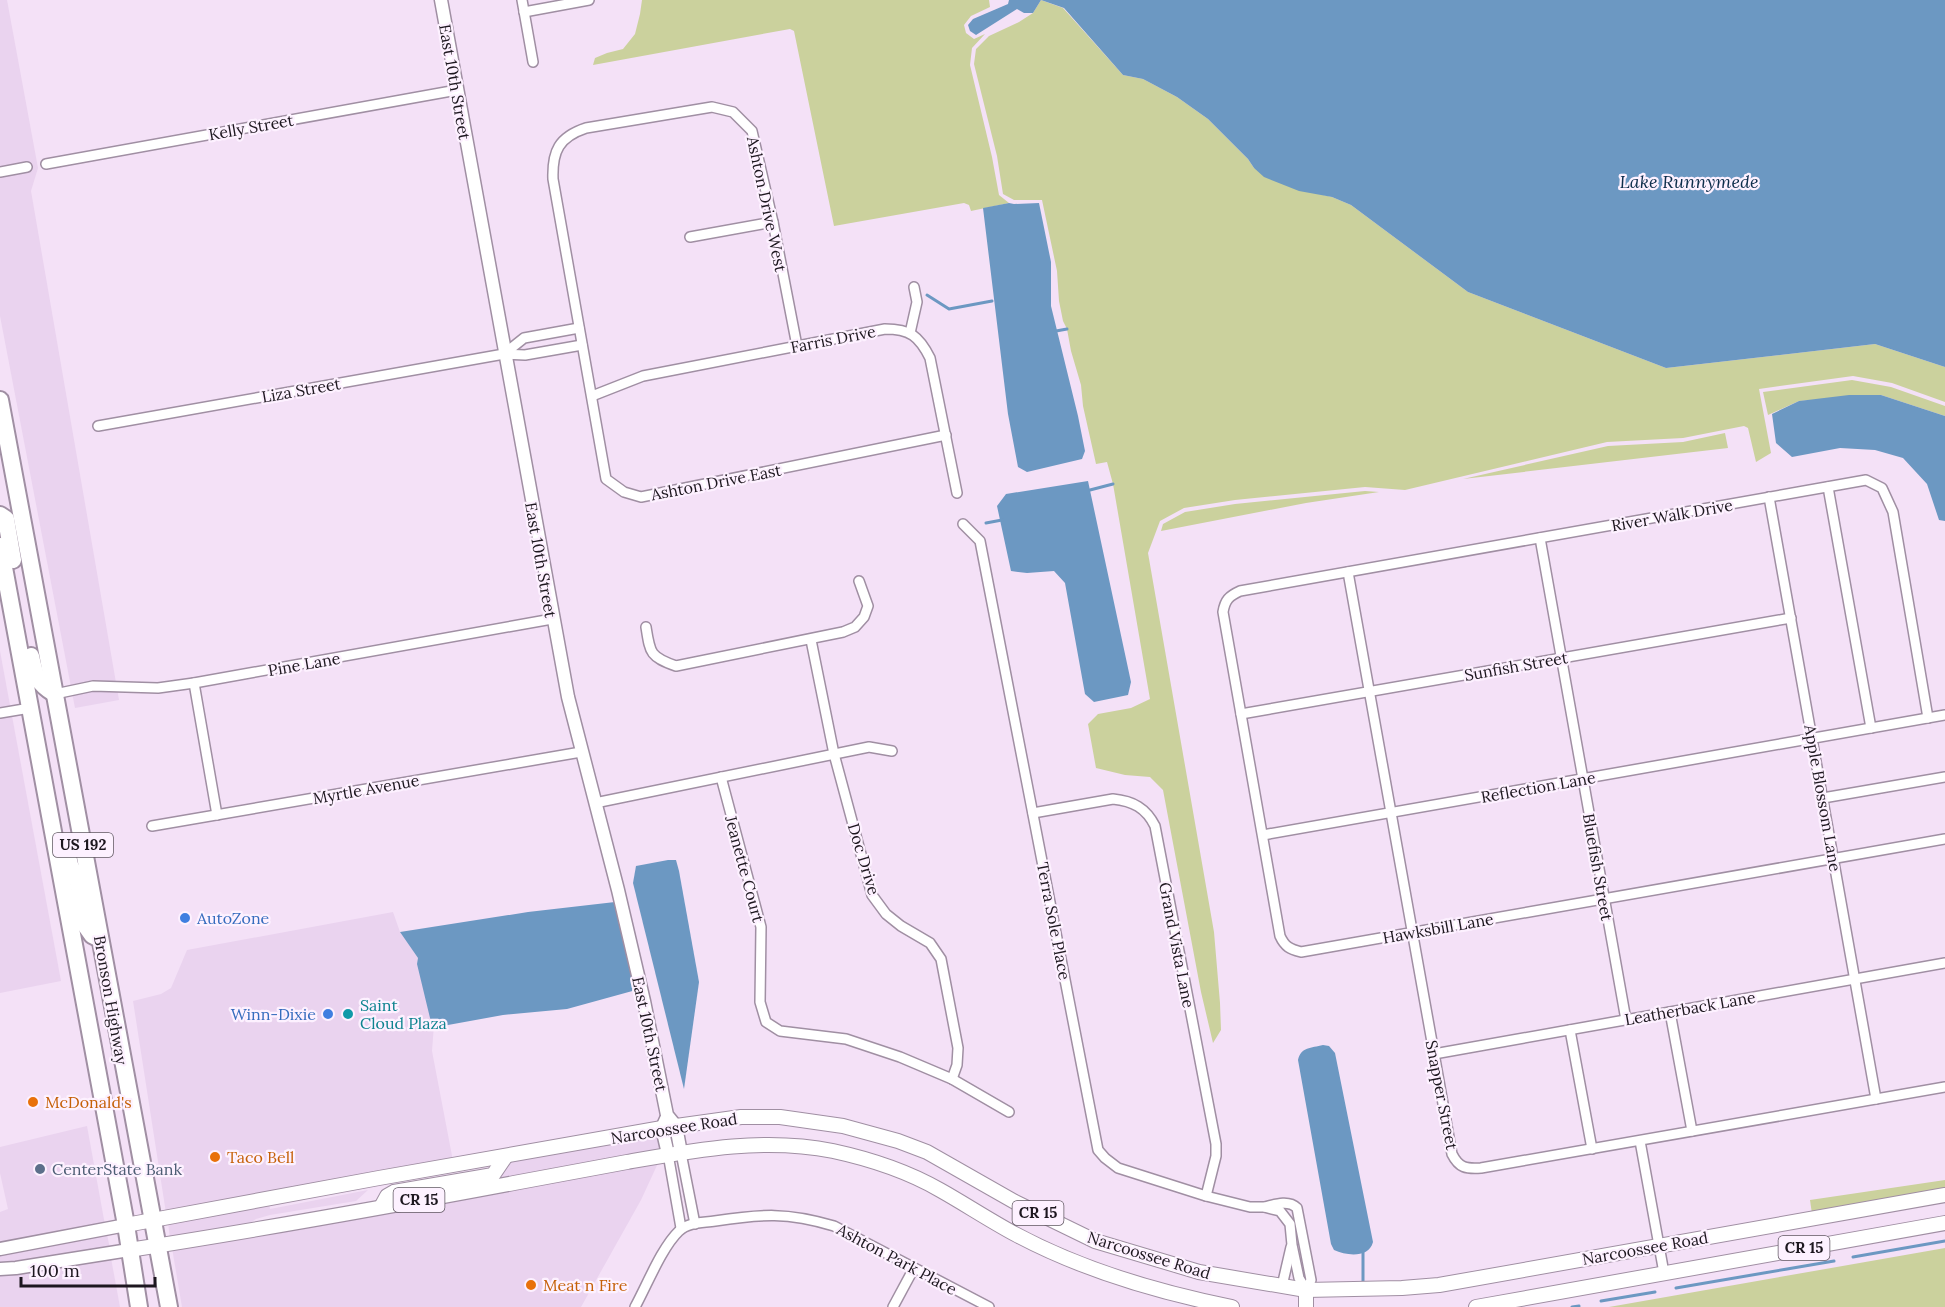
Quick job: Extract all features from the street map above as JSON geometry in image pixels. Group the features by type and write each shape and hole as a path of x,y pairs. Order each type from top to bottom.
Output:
{"highway":[{"name":"US 192","path":"0,400 55,694"},
{"path":"0,463 4,468 36,641 46,648"},
{"path":"0,515 6,519 35,675 40,684 55,694"},
{"name":"US 192","path":"0,546 139,1307"},
{"name":"Bronson Highway","path":"55,694 169,1307"},
{"path":"47,796 60,825 70,865 78,882 85,925 92,935 100,939"}],"main road":[{"name":"Narcoossee Road","path":"126,1226 506,1156 668,1123 741,1117 780,1117 873,1132 927,1152 1015,1202 1095,1241 1199,1272 1306,1290 1439,1285 1945,1195"},
{"name":"Narcoossee Road","path":"129,1250 674,1154 745,1145 779,1145 831,1151 878,1162 914,1176 1016,1234 1083,1265 1189,1298 1232,1307"},
{"path":"381,1207 387,1196 394,1192 493,1175 506,1156"},
{"name":"Narcoossee Road","path":"1476,1307 1945,1223"},
{"path":"1306,1290 1306,1307"}],"street":[{"name":"East 10th Street","path":"441,0 552,619 581,752 644,1001 674,1154"},
{"path":"522,0 533,63"},
{"path":"524,12 589,0"},
{"name":"Kelly Street","path":"46,164 457,90"},
{"name":"Ashton Drive West","path":"579,328 553,179 552,163 559,145 570,134 586,128 712,107 733,112 752,131 773,222 797,346"},
{"path":"0,172 27,167"},
{"path":"690,237 773,222"},
{"path":"914,287 917,302 910,333 922,342 930,358 957,493"},
{"path":"504,354 524,338 579,328"},
{"name":"Ashton Drive East","path":"579,328 606,479 624,492 641,497 945,435"},
{"name":"Farris Drive","path":"592,396 643,376 885,329 897,329 910,333"},
{"name":"Liza Street","path":"98,426 504,354 525,355 582,345"},
{"name":"River Walk Drive","path":"1230,595 1240,591 1866,480 1882,488 1893,512 1928,718"},
{"path":"1828,487 1871,728"},
{"name":"Apple Blossom Lane","path":"1769,497 1876,1099"},
{"name":"Terra Sole Place","path":"963,524 980,541 1098,1150 1118,1168 1206,1196 1250,1207 1287,1203 1293,1205 1297,1208 1311,1280 1306,1290"},
{"name":"Bluefish Street","path":"1540,538 1626,1020"},
{"name":"Snapper Street","path":"1348,572 1452,1154 1461,1167 1481,1168 1945,1087"},
{"path":"646,627 650,651 658,660 676,666 811,640 855,627 864,617 868,606 859,581"},
{"name":"Hawksbill Lane","path":"1230,595 1225,602 1223,612 1280,936 1290,949 1301,952 1945,839"},
{"name":"Sunfish Street","path":"1241,714 1791,618"},
{"name":"Pine Lane","path":"55,694 93,686 158,688 194,683 552,619"},
{"name":"Doc Drive","path":"811,640 834,754 872,895 886,914 930,943 941,959 958,1048 957,1065 952,1079"},
{"path":"194,683 218,815"},
{"path":"0,713 30,708"},
{"name":"Reflection Lane","path":"1263,835 1945,715"},
{"path":"595,803 868,747 892,751"},
{"name":"Myrtle Avenue","path":"152,826 581,752"},
{"name":"Jeanette Court","path":"721,777 761,927 760,1002 766,1022 780,1031 846,1040 900,1057 952,1079 1009,1112"},
{"path":"1823,798 1945,777"},
{"name":"Grand Vista Lane","path":"1033,813 1113,799 1131,801 1150,816 1155,826 1216,1144 1216,1156 1206,1196"},
{"name":"Leatherback Lane","path":"1434,1054 1945,963"},
{"path":"1670,1012 1692,1131"},
{"path":"1570,1030 1592,1149"},
{"path":"1640,1140 1664,1273"},
{"path":"674,1154 695,1224"},
{"path":"635,1307 670,1241 681,1228 674,1154"},
{"name":"Terra Sole Place","path":"1264,1207 1280,1211 1290,1224 1299,1278 1306,1290"},
{"name":"Ashton Park Place","path":"681,1228 758,1215 807,1218 842,1229 989,1307"},
{"path":"0,1249 126,1226"},
{"name":"Terra Sole Place","path":"1282,1286 1292,1245"},
{"path":"0,1269 129,1250"},
{"path":"893,1307 914,1268"}],"shaded area":[{"path":"0,0 7,0 38,168 31,191 119,700 75,708 0,316"},
{"path":"0,651 61,981 0,993"},
{"path":"393,912 400,932 418,958 434,1025 432,1051 453,1161 166,1213 133,1001 161,994 171,988 187,950"},
{"path":"87,1126 105,1225 0,1244 0,1212 8,1209 0,1173 0,1147"},
{"path":"658,1133 662,1151 388,1199 493,1170 507,1163"},
{"path":"659,1161 641,1200 581,1307 182,1307 172,1248"},
{"path":"368,1190 356,1201 270,1215 256,1219 247,1225 170,1239 168,1222 269,1203 270,1209"},
{"path":"107,1234 110,1249 0,1265 0,1254"},
{"path":"111,1258 120,1307 0,1307 0,1274"}],"green space":[{"path":"642,0 989,0 990,7 971,16 964,25 966,33 974,39 985,34 972,48 970,65 999,195 1009,203 971,211 969,205 964,203 834,226 794,31 790,29 593,65 595,58 623,49 635,34"},
{"path":"1041,0 1063,8 1123,75 1143,79 1177,97 1208,119 1254,168 1351,205 1468,292 1666,368 1875,344 1945,367 1945,402 1892,383 1853,376 1759,389 1771,453 1756,462 1748,428 1744,426 1683,438 1607,442 1405,490 1365,487 1235,500 1184,508 1160,521 1148,553 1214,932 1221,1030 1213,1043 1201,992 1163,790 1150,777 1125,775 1096,768 1088,724 1098,714 1131,708 1150,699 1113,484 1107,462 1096,464 1083,406 1081,385 1063,321 1057,271 1042,200 1014,200 1003,194 997,156 974,64 976,49 989,36 1033,13"},
{"path":"1852,380 1891,387 1945,406 1945,416 1881,395 1799,401 1768,415 1763,392"},
{"path":"1725,433 1728,448 1463,479 1608,446 1683,442"},
{"path":"1365,491 1379,492 1306,503 1161,531 1163,524 1185,512 1235,504"},
{"path":"1945,1180 1945,1190 1812,1214 1810,1200"},
{"path":"1945,1248 1945,1307 1609,1307"}],"water":[{"path":"1009,0 1041,0 1033,13 1024,13 1017,9 976,35 970,31 968,25 973,19 1008,4"},
{"name":"Lake Runnymede","path":"1041,0 1945,0 1945,367 1875,344 1666,368 1468,292 1351,205 1332,197 1299,191 1264,177 1208,119 1177,97 1143,79 1123,75 1064,8"},
{"path":"1009,203 1039,203 1051,262 1051,306 1085,451 1082,459 1027,472 1018,467 1008,414 983,208"},
{"path":"1849,395 1881,395 1945,416 1945,521 1939,520 1927,484 1903,458 1875,450 1840,448 1792,457 1776,443 1772,414 1799,401"},
{"path":"1088,481 1131,682 1128,695 1094,702 1085,694 1065,583 1054,571 1027,573 1011,571 997,506 1006,494"},
{"path":"676,860 679,871 699,982 684,1089 633,883 636,866"},
{"path":"615,902 636,990 567,1009 503,1015 437,1027 430,1018 417,964 418,958 400,932 528,912"},
{"path":"1323,1045 1329,1046 1335,1053 1373,1242 1367,1251 1357,1254 1345,1254 1334,1250 1331,1244 1298,1060 1304,1050"}],"waterway":[{"path":"927,295 949,309 992,301"},
{"path":"1056,331 1067,329"},
{"path":"1090,490 1113,484"},
{"path":"986,523 1002,520"},
{"path":"1853,1257 1945,1241"},
{"path":"1363,1251 1363,1283"},
{"path":"1676,1288 1834,1261"},
{"path":"1601,1301 1655,1292"},
{"path":"1572,1307 1579,1306"}],"place":[{"name":"AutoZone","path":"185,918"},
{"name":"Winn-Dixie","path":"328,1014"},
{"name":"Saint Cloud Plaza","path":"348,1014"},
{"name":"McDonald's","path":"33,1102"},
{"name":"Taco Bell","path":"215,1157"},
{"name":"CenterState Bank","path":"40,1169"},
{"name":"Meat n Fire","path":"531,1285"}]}
